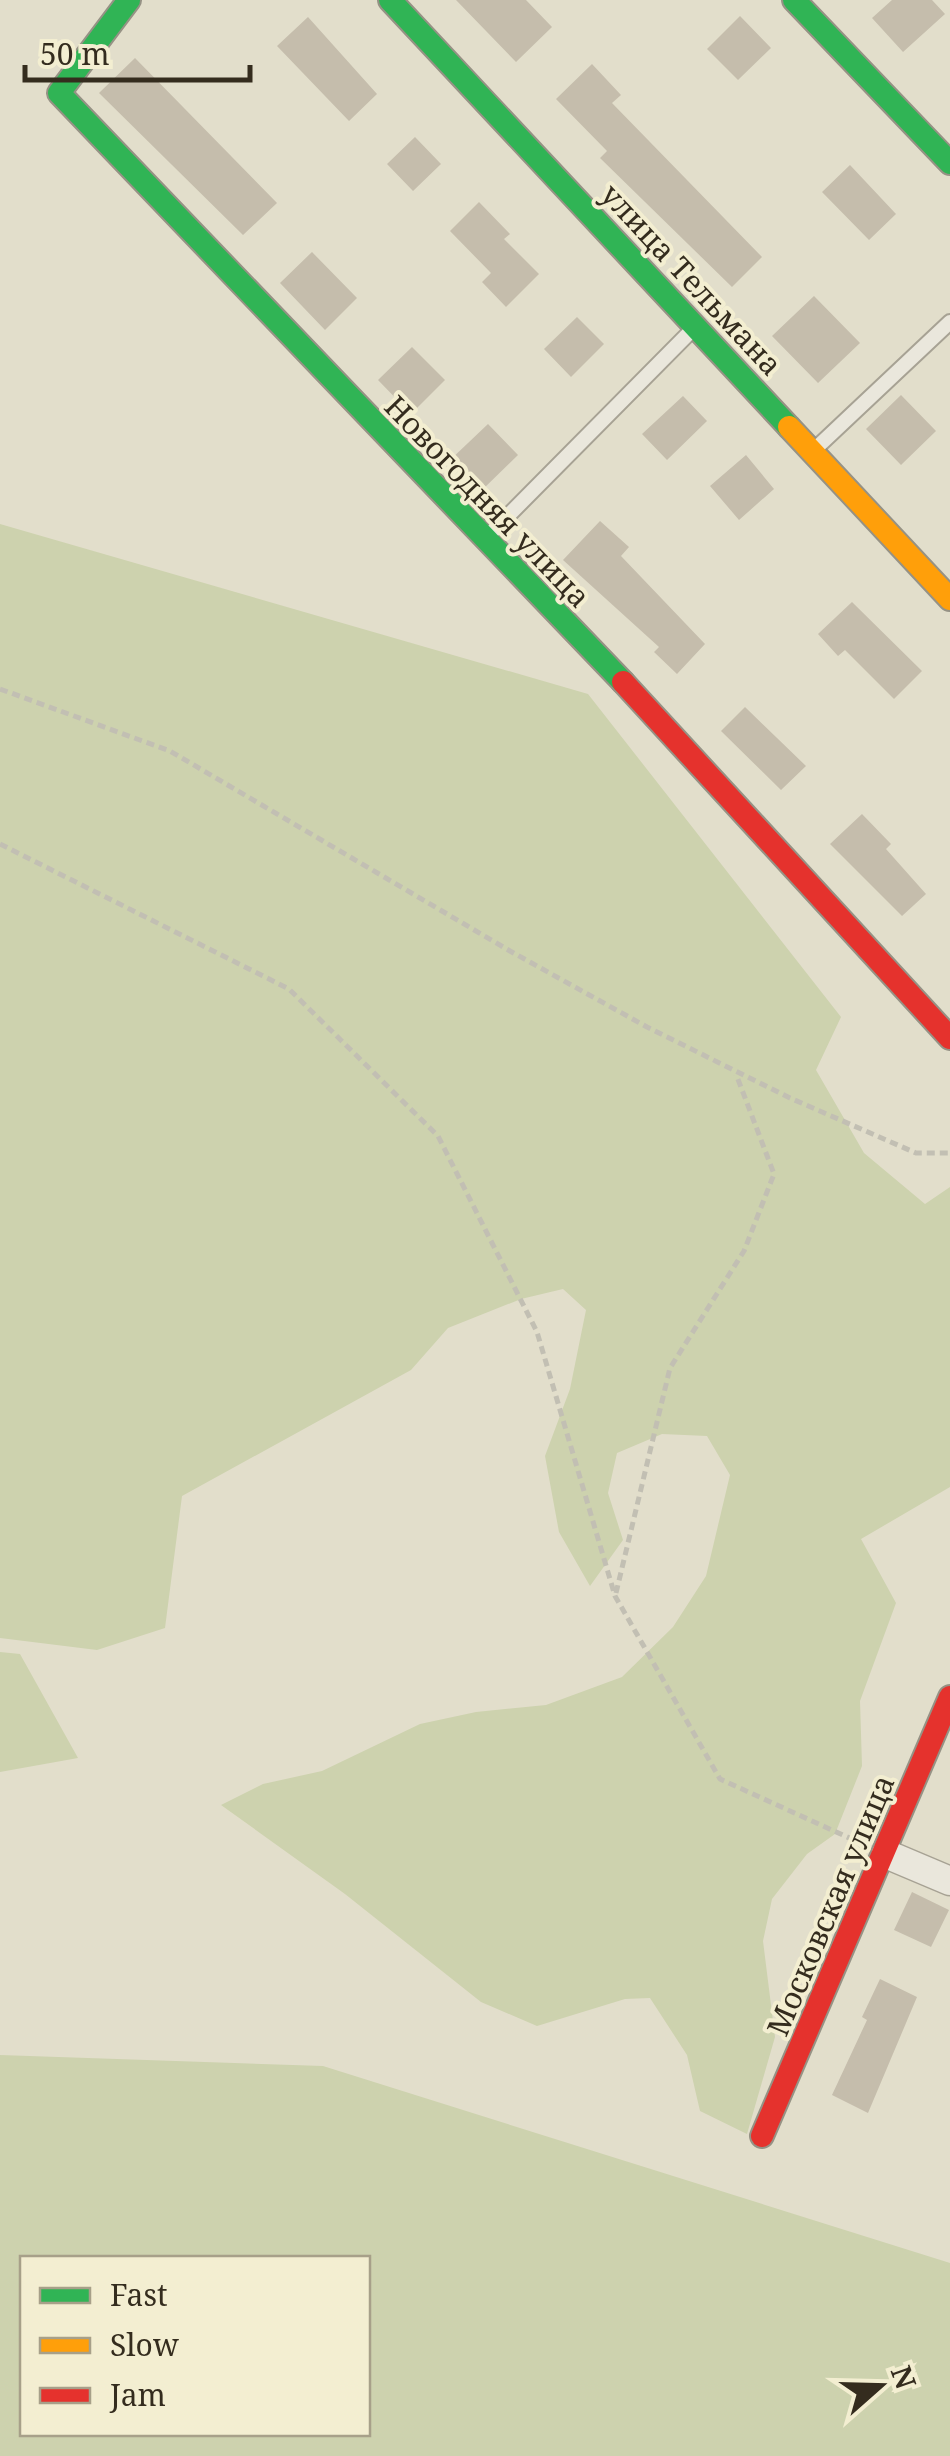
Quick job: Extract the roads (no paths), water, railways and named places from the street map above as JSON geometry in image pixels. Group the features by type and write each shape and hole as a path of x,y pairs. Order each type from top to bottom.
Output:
{"street":[{"name":"Новогодняя улица","path":"128,0 59,92 660,720 950,1038"},
{"name":"улица Тельмана","path":"390,0 950,599"},
{"path":"794,0 950,163"},
{"name":"Московская улица","path":"762,2136 950,1697"},
{"path":"886,1854 950,1881"}],"lane":[{"path":"812,452 950,322"},
{"path":"484,540 695,327"}]}
